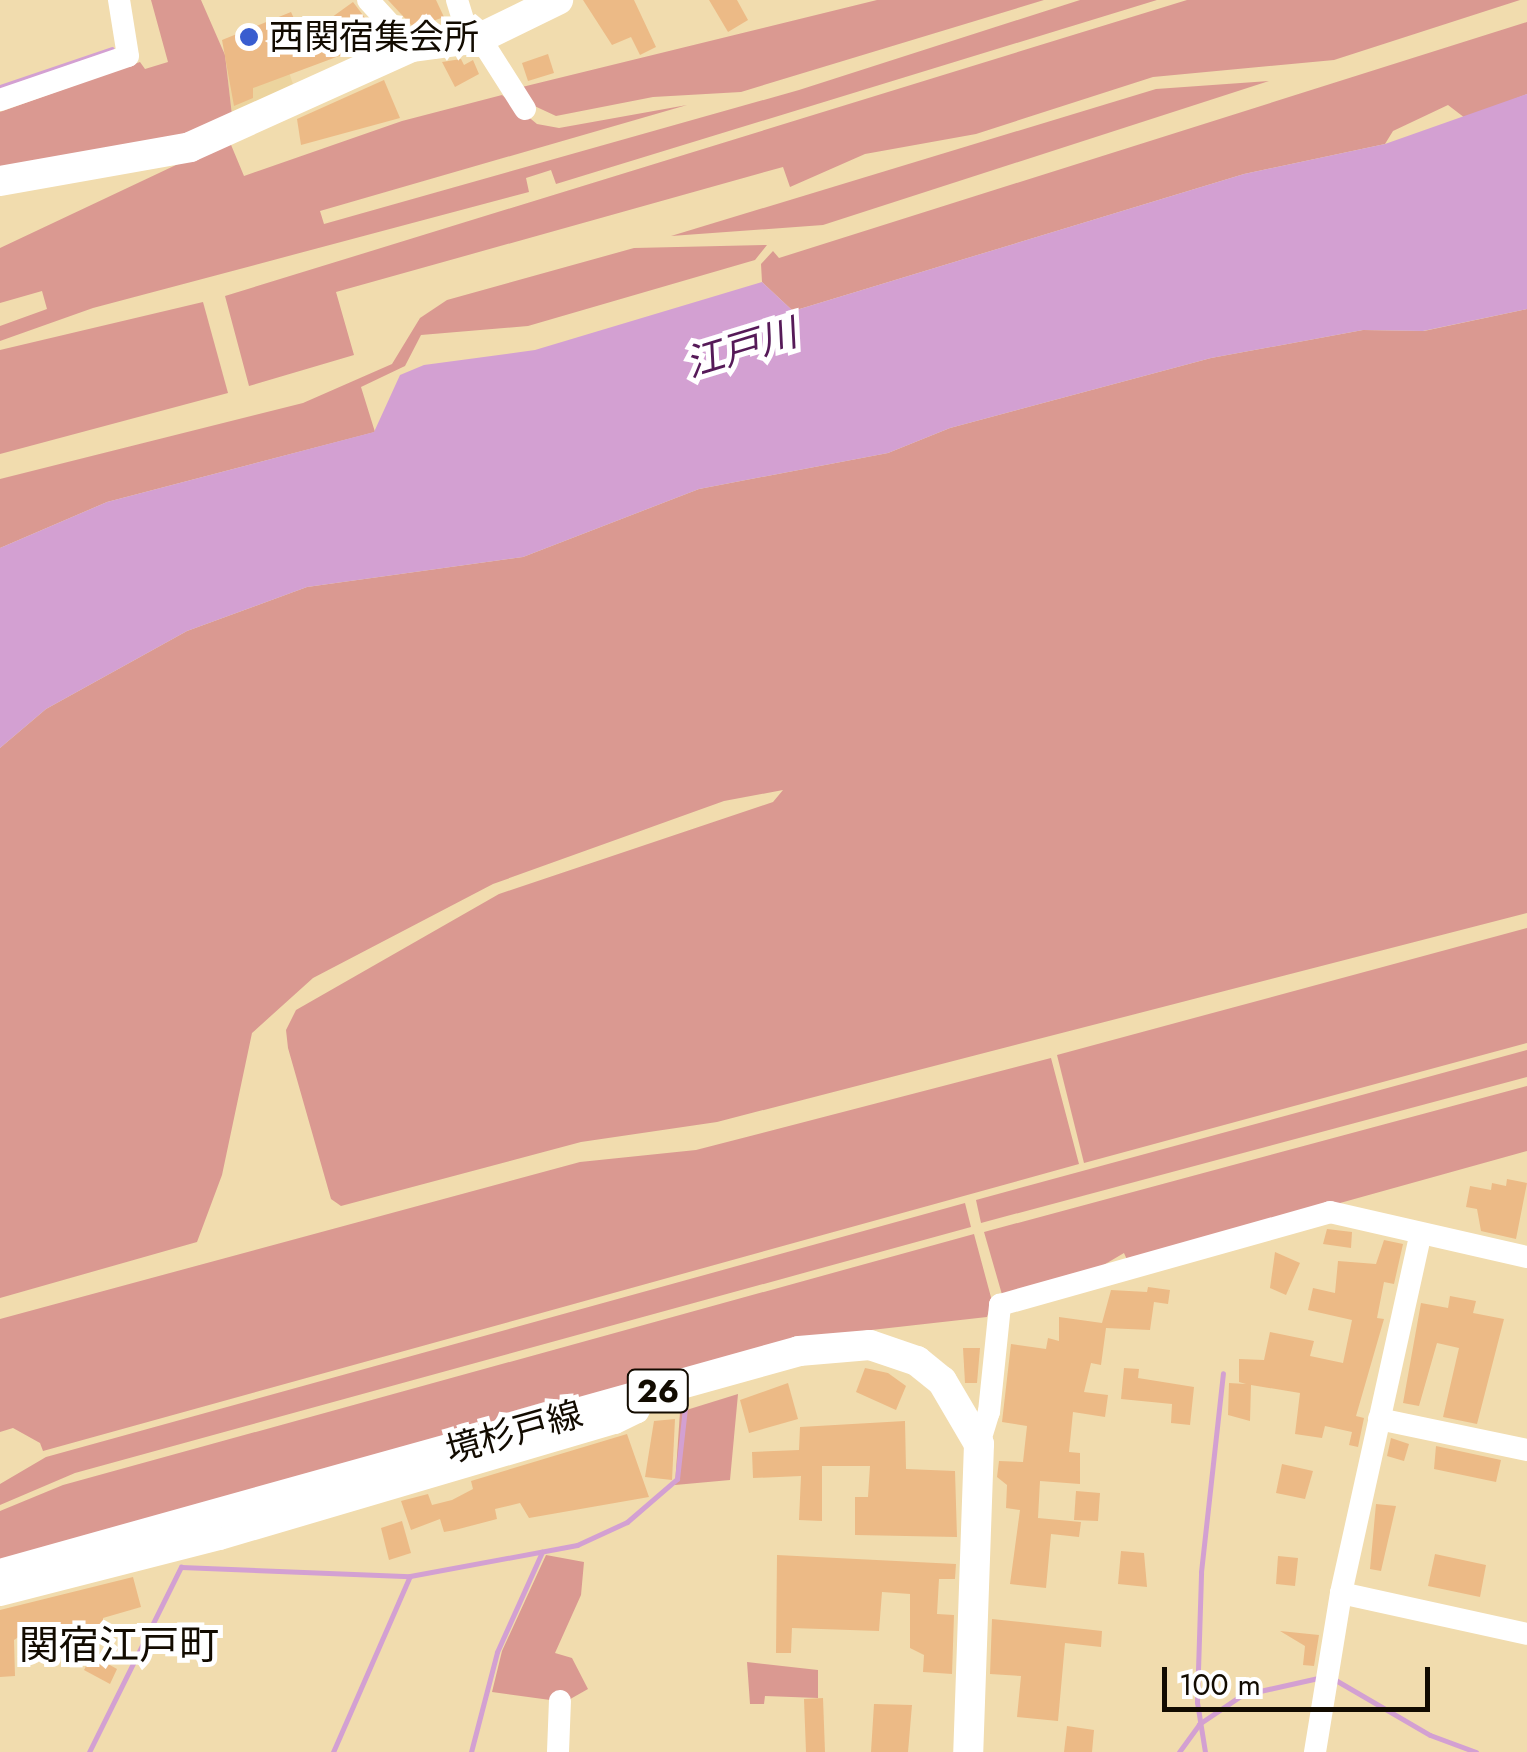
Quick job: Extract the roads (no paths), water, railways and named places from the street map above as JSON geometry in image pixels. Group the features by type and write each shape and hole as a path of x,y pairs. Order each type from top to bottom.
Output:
{"main road":[{"path":"0,181 190,147 412,47 474,38 558,0"},
{"name":"境杉戸線","path":"0,1574 822,1345 870,1344 930,1370 963,1409 979,1444"},
{"path":"968,1752 979,1444"}],"street":[{"path":"0,100 128,56 119,0"},
{"path":"368,0 412,47"},
{"path":"457,0 474,38 525,109"},
{"path":"979,1444 989,1412 1000,1305 1330,1212 1420,1236 1527,1257"},
{"path":"1315,1752 1341,1593 1420,1236"},
{"path":"0,1594 615,1423 638,1412 647,1394"},
{"path":"1379,1419 1527,1450"},
{"path":"1341,1593 1527,1634"},
{"path":"558,1752 560,1701"}],"water":[{"name":"江戸川","path":"1527,94 1527,309 1423,331 1363,330 1211,358 950,428 888,453 699,489 523,557 307,587 187,631 46,709 0,748 0,548 107,502 374,432 400,375 424,365 535,350 762,282 793,311 1244,174 1385,144"}],"waterway":[{"path":"0,87 112,49"},
{"path":"1205,1752 1197,1702 1201,1572 1223,1373"},
{"path":"333,1752 410,1576 577,1545 627,1522 677,1479 685,1408"},
{"path":"471,1752 497,1652 542,1552"},
{"path":"89,1752 181,1567 410,1576"},
{"path":"1179,1752 1199,1724 1242,1695 1318,1678"},
{"path":"1332,1678 1430,1735 1476,1752"}],"place":[{"name":"西関宿集会所","path":"249,37"}],"district":[{"name":"関宿江戸町","path":"119,1645"}]}
